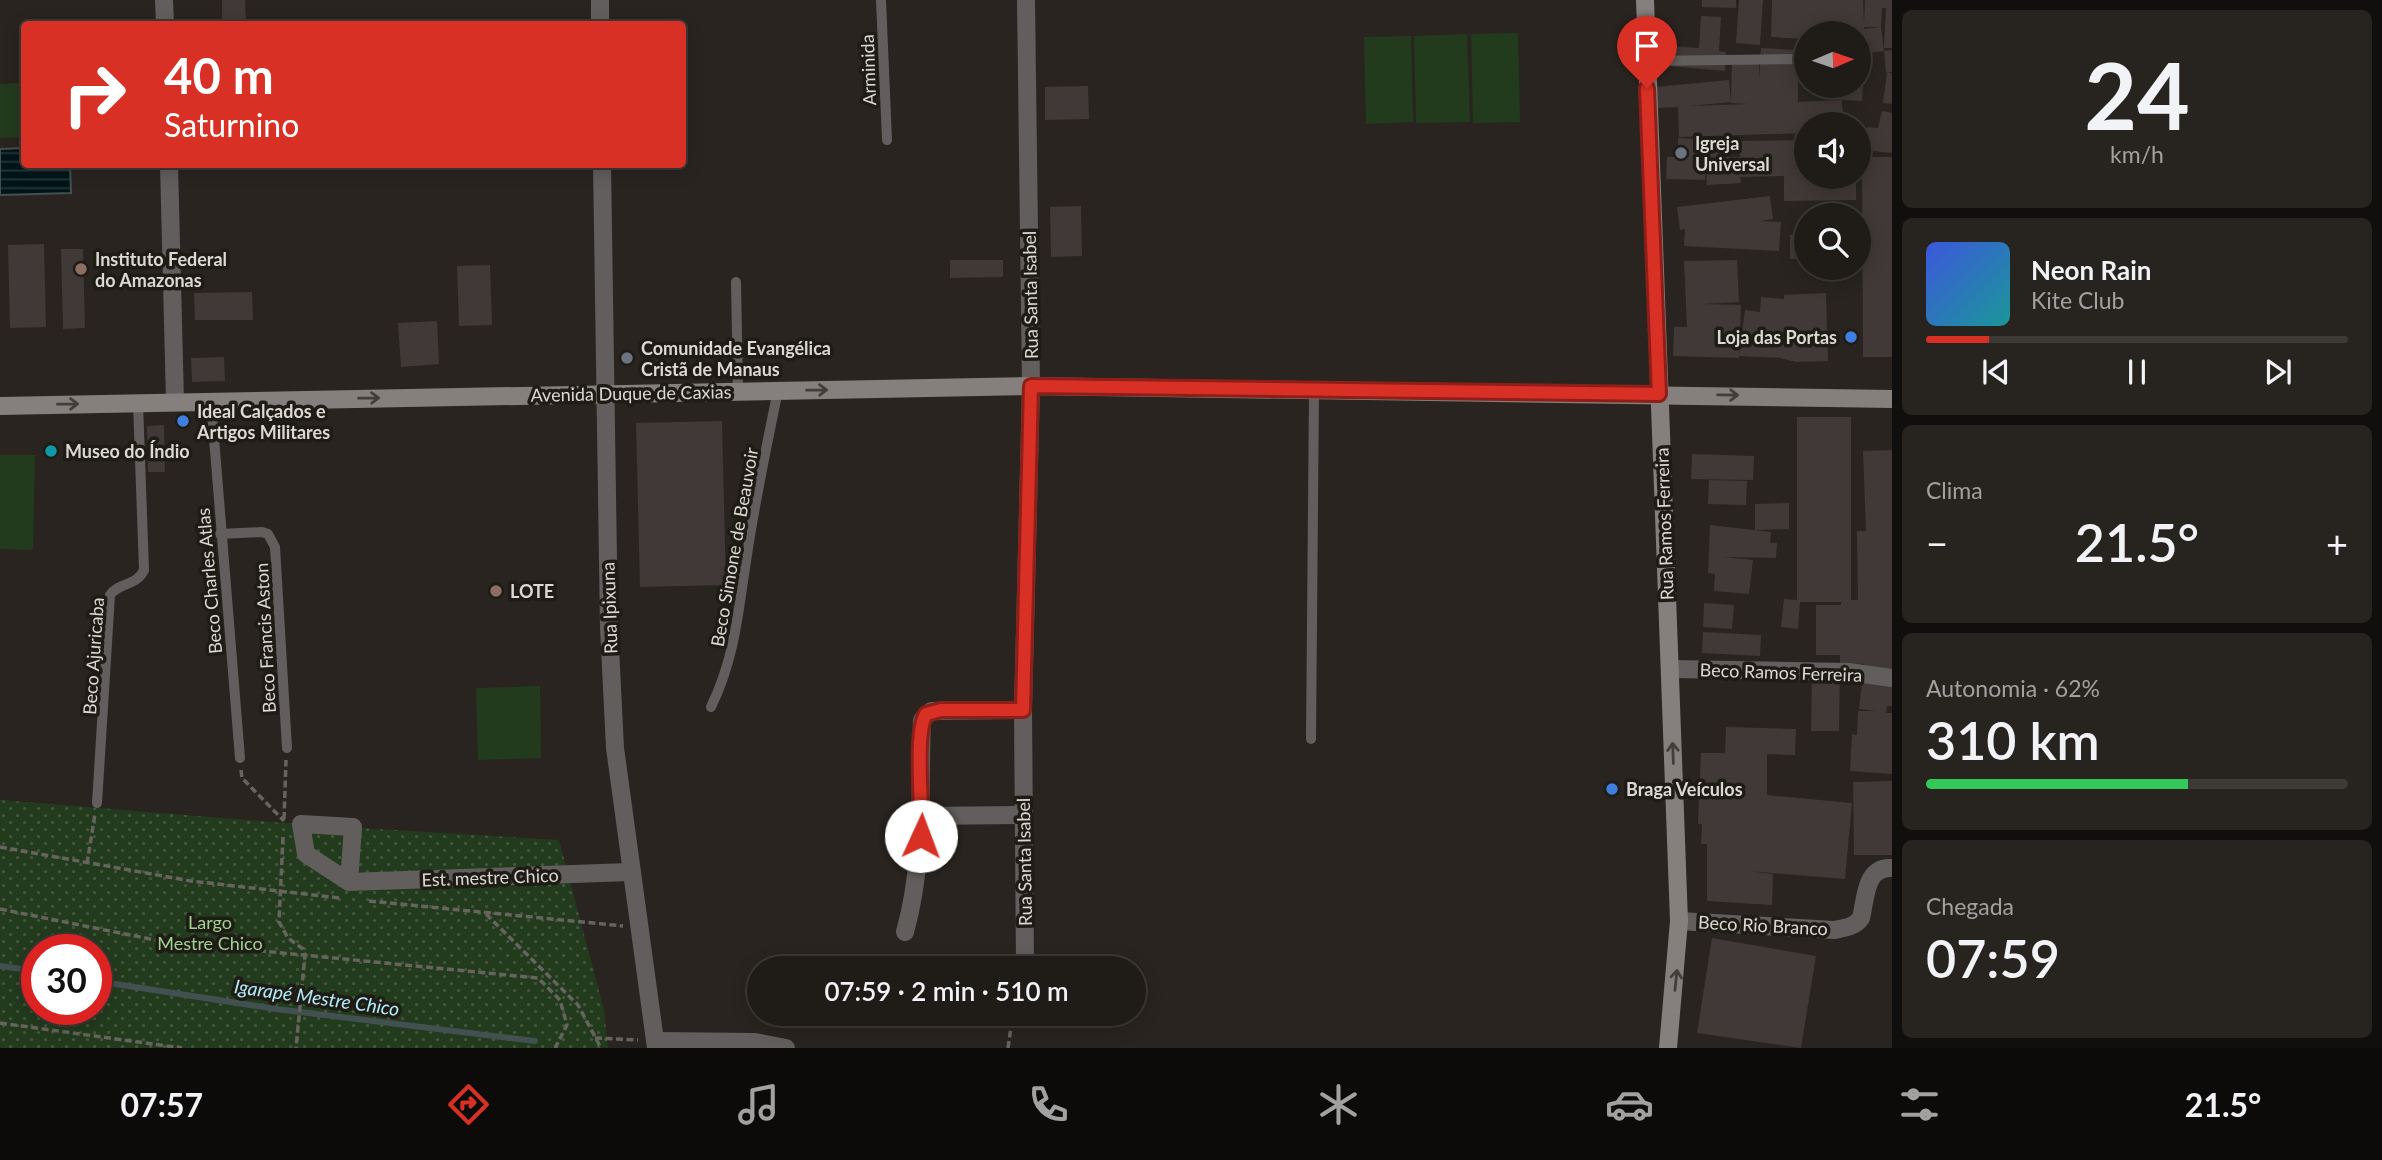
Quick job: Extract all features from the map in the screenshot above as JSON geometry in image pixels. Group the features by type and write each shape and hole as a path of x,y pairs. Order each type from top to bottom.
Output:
{"street":[{"path":"164,0 165,21"},
{"path":"600,0 600,21"},
{"name":"Rua Santa Isabel","path":"1025,956 1023,710 1031,386 1026,0"},
{"name":"Rua Ramos Ferreira","path":"1645,0 1679,921 1668,1048"},
{"path":"169,168 175,402"},
{"name":"Rua Ipixuna","path":"602,168 604,394 615,748 630,872 656,1044"},
{"name":"Avenida Duque de Caxias","path":"0,406 1031,386 1892,399"},
{"name":"Beco Ramos Ferreira","path":"1671,669 1849,672 1892,678"},
{"path":"905,932 918,876 923,816 922,720 926,714 941,710 1023,710"},
{"path":"923,816 1023,815"},
{"name":"Beco Rio Branco","path":"1679,921 1834,930 1845,928 1857,923 1861,918 1871,876 1878,870 1892,868"},
{"name":"Est. mestre Chico","path":"349,891 630,872"},
{"path":"656,1044 755,1042 786,1048"}],"lane":[{"name":"Arminida","path":"881,0 887,139"},
{"path":"1646,61 1794,59"},
{"path":"736,282 738,391"},
{"name":"Beco Simone de Beauvoir","path":"711,707 735,645 747,553 778,390"},
{"path":"1311,739 1314,390"},
{"name":"Beco Charles Atlas","path":"211,401 240,758"},
{"name":"Beco Ajuricaba","path":"97,803 110,595 117,588 137,580 144,570 138,403"},
{"name":"Beco Francis Aston","path":"220,534 262,532 268,534 275,547 287,748"}],"path":[{"path":"287,748 279,922 288,939 303,949 305,957 296,1048"},
{"path":"240,758 242,778 284,821"},
{"path":"88,864 97,803"},
{"path":"0,847 88,864 281,893 349,891"},
{"path":"362,901 639,927"},
{"path":"0,909 160,941 538,978 560,1000 567,1025 555,1048"},
{"path":"485,913 578,1005 601,1048"},
{"path":"0,1023 182,1048"},
{"path":"1008,1048 1011,1026"},
{"path":"595,1038 656,1044"}],"green space":[{"path":"1518,33 1520,122 1473,123 1471,34"},
{"path":"1467,34 1470,122 1416,123 1414,36"},
{"path":"1411,36 1413,122 1366,124 1364,37"},
{"path":"21,83 21,137 0,138 0,84"},
{"path":"0,455 35,455 33,550 0,549"},
{"path":"540,686 541,758 478,760 476,688"},
{"name":"Largo Mestre Chico","path":"0,800 309,825 559,840 604,1010 608,1048 0,1048"}],"shaded area":[{"path":"21,148 21,168 70,168 71,193 0,195 0,149"}],"building":[{"path":"222,0 245,0 246,21 222,21"},
{"path":"1702,0 1736,0 1736,8 1702,7"},
{"path":"1739,0 1763,0 1760,45 1736,43"},
{"path":"1772,0 1863,0 1864,21 1794,21 1794,38 1771,37"},
{"path":"1865,0 1892,0 1892,48 1884,48 1886,8 1882,8 1881,27 1871,27 1871,21 1864,21"},
{"path":"1701,16 1721,17 1719,51 1726,52 1725,71 1669,66 1669,46 1699,48"},
{"path":"1881,27 1884,51 1871,52 1871,28"},
{"path":"1761,48 1794,50 1794,98 1798,98 1798,102 1842,100 1842,112 1794,112 1794,133 1679,137 1678,107 1657,108 1655,87 1729,80 1731,102 1690,106 1749,104 1731,103 1732,55 1759,56 1759,81"},
{"path":"1892,50 1892,72 1886,73 1884,51"},
{"path":"1887,73 1892,73 1892,104 1883,103"},
{"path":"1088,86 1089,119 1045,120 1045,87"},
{"path":"1819,98 1862,98 1862,101"},
{"path":"1882,111 1892,113 1892,153 1871,151 1871,127 1878,128"},
{"path":"1678,138 1726,140 1726,157 1740,157 1739,141 1794,140 1794,189 1856,189 1856,200 1784,201 1784,176 1740,177 1741,183 1707,185 1706,165 1705,180 1666,179 1667,157 1678,157"},
{"path":"1871,157 1892,157 1892,357 1863,357 1863,280 1871,280 1871,203 1862,203 1862,189 1871,189"},
{"path":"1770,196 1773,219 1760,221 1781,222 1779,251 1684,246 1685,229 1680,230 1677,207"},
{"path":"1081,206 1082,256 1051,257 1050,207"},
{"path":"1790,235 1794,235 1794,259 1790,259"},
{"path":"44,244 46,327 10,328 8,245"},
{"path":"61,249 83,249 85,328 63,329"},
{"path":"950,260 1003,260 1003,277 950,278"},
{"path":"1737,260 1739,302 1702,304 1741,305 1739,358 1673,356 1674,327 1687,327 1684,261"},
{"path":"490,265 492,325 459,326 457,266"},
{"path":"252,292 253,320 195,320 194,293"},
{"path":"1826,293 1828,361 1796,362 1780,358 1739,356 1745,310 1760,312 1761,297 1784,299 1784,295"},
{"path":"437,321 439,364 401,367 398,323"},
{"path":"224,357 225,381 192,382 191,358"},
{"path":"1797,417 1851,417 1851,600 1858,600 1857,531 1866,531 1863,451 1892,450 1892,706 1887,706 1886,713 1892,713 1892,774 1850,771 1852,734 1857,735 1858,711 1876,711 1859,709 1864,664 1840,663 1840,655 1816,655 1816,605 1841,605 1841,602 1800,602 1798,629 1781,627 1784,599 1797,600"},
{"path":"722,421 726,585 640,587 636,423"},
{"path":"164,425 165,472 148,472 147,426"},
{"path":"1692,454 1754,456 1753,480 1691,479"},
{"path":"1709,480 1747,481 1746,505 1708,504"},
{"path":"1789,503 1789,529 1755,530 1755,504"},
{"path":"1710,525 1771,532 1770,543 1777,543 1776,558 1724,557 1753,560 1749,594 1714,591 1715,574 1708,573"},
{"path":"1704,603 1734,605 1732,629 1703,627"},
{"path":"1703,632 1761,635 1760,656 1702,653"},
{"path":"1812,665 1840,666 1839,731 1811,731"},
{"path":"1726,727 1796,729 1795,755 1767,754 1767,795 1852,803 1845,879 1747,871 1773,874 1772,905 1707,901 1707,844 1701,844 1702,824 1698,824 1701,753 1725,753"},
{"path":"1892,781 1892,855 1854,855 1853,782"},
{"path":"1712,938 1816,956 1801,1048 1697,1033"}],"waterway":[{"name":"Igarapé Mestre Chico","path":"0,966 21,969"},
{"name":"Igarapé Mestre Chico","path":"112,983 276,1009 535,1041"}],"place":[{"name":"Igreja Universal","path":"1681,153"},
{"name":"Instituto Federal do Amazonas","path":"81,269"},
{"name":"Loja das Portas","path":"1851,337"},
{"name":"Comunidade Evangélica Cristã de Manaus","path":"627,358"},
{"name":"Ideal Calçados e Artigos Militares","path":"183,421"},
{"name":"Museo do Índio","path":"51,451"},
{"name":"LOTE","path":"496,591"},
{"name":"Braga Veículos","path":"1612,789"}],"route":[{"path":"921,836 921,741 922,720 926,714 941,710 1023,710 1031,386 1659,394 1647,88"}]}
